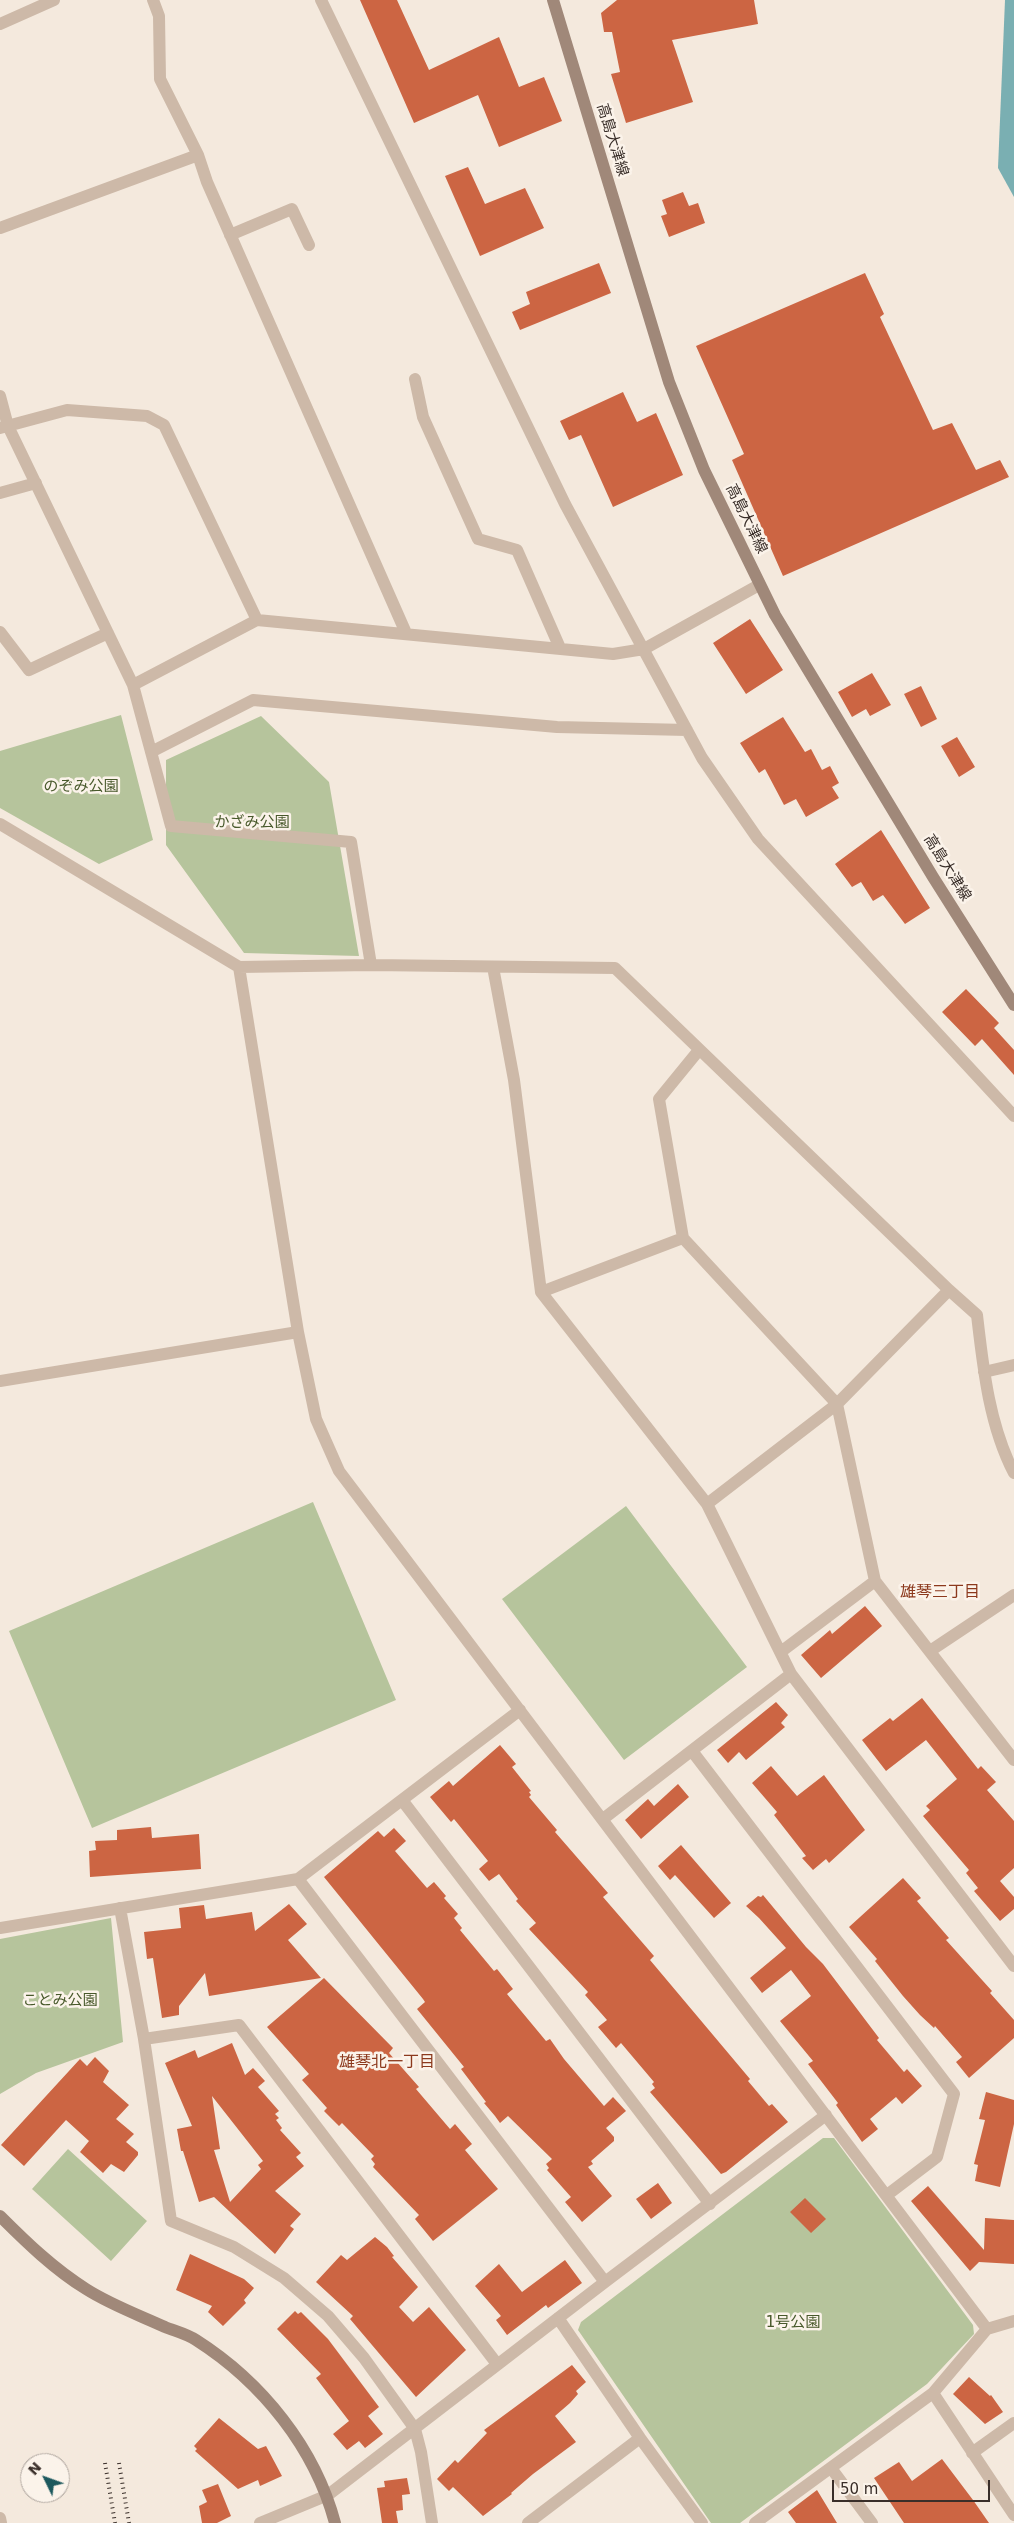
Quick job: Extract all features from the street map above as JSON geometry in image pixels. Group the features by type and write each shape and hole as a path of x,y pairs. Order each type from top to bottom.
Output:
{"main road":[{"name":"高島大津線","path":"553,0 669,382 704,470 775,616 932,877 1014,1005"},
{"path":"0,2216 40,2255 86,2289 120,2307 195,2340 238,2372 276,2411 308,2456 328,2496 336,2523"}],"street":[{"path":"0,24 54,0"},
{"path":"153,0 159,16 160,79 198,155 207,182 230,235 406,633"},
{"path":"321,0 565,504 702,758 758,839 1014,1116"},
{"path":"0,228 198,155"},
{"path":"230,235 292,209 309,245"},
{"path":"415,379 423,417 478,539 517,550 560,648"},
{"path":"0,396 4,427 36,483 133,685 171,826 351,842 371,965"},
{"path":"4,427 67,410 147,416 164,425 257,620"},
{"path":"0,493 36,483"},
{"path":"133,685 257,620 613,654 644,649 759,585"},
{"path":"0,632 29,670 108,633"},
{"path":"151,752 253,700 557,727 687,730"},
{"path":"0,824 239,967 371,965 615,968 977,1315 984,1372 1003,1452 1014,1473"},
{"path":"239,967 298,1332 316,1419 339,1470 987,2329"},
{"path":"493,967 514,1080 542,1292 707,1504 782,1651 791,1674 1014,1966"},
{"path":"699,1050 659,1099 683,1238 837,1404 875,1581 1014,1760"},
{"path":"542,1292 683,1238"},
{"path":"707,1504 837,1404 949,1290"},
{"path":"0,1381 298,1332"},
{"path":"984,1372 1014,1366"},
{"path":"782,1651 875,1581"},
{"path":"930,1652 1014,1595"},
{"path":"603,1819 791,1674"},
{"path":"0,1928 298,1879 520,1710"},
{"path":"692,1751 954,2094 937,2156 886,2195"},
{"path":"402,1800 710,2204"},
{"path":"298,1879 604,2282"},
{"path":"120,1908 144,2039 171,2221 234,2247 284,2278 328,2316 352,2344 415,2429 421,2452 432,2523"},
{"path":"144,2039 239,2025 497,2364"},
{"path":"260,2523 328,2496 604,2282 826,2115"},
{"path":"558,2318 640,2438 702,2523"},
{"path":"755,2523 933,2393 987,2329 1014,2321"},
{"path":"933,2393 1014,2515"},
{"path":"972,2453 1014,2423"},
{"path":"528,2523 640,2438"},
{"path":"831,2468 872,2523"},
{"path":"0,2518 1,2523"}],"green space":[{"name":"のぞみ公園","path":"121,715 153,840 99,864 0,808 0,751"},
{"name":"かざみ公園","path":"261,716 329,782 359,956 244,953 166,845 166,760"},
{"path":"313,1502 396,1700 92,1828 9,1631"},
{"path":"626,1506 747,1667 624,1760 502,1599"},
{"name":"ことみ公園","path":"111,1918 123,2042 36,2073 0,2094 0,1939"},
{"name":"1号公園","path":"823,2138 834,2138 973,2325 974,2334 927,2384 740,2523 711,2523 578,2330 581,2322"},
{"path":"68,2149 147,2221 111,2261 32,2189"}],"water":[{"path":"1005,0 1014,0 1014,197 998,168"}],"building":[{"path":"360,0 397,0 429,70 499,37 519,87 544,77 562,121 499,147 478,95 414,123"},
{"path":"617,0 754,0 758,24 672,40 693,102 626,123 611,74 620,72 612,32 604,32 601,13"},
{"path":"468,167 485,204 525,188 544,228 480,256 445,176"},
{"path":"683,192 689,206 698,203 705,223 669,237 661,216 667,214 662,200"},
{"path":"599,263 611,293 520,330 512,312 530,304 526,292"},
{"path":"865,273 884,314 880,317 933,430 952,423 976,470 1000,460 1009,477 783,576 732,460 744,454 696,346"},
{"path":"623,392 637,422 656,413 683,475 613,507 581,435 569,440 560,421"},
{"path":"750,619 783,670 746,694 713,643"},
{"path":"872,673 891,705 870,716 866,709 852,717 838,692"},
{"path":"921,686 937,719 921,727 904,694"},
{"path":"783,717 805,752 811,749 822,770 830,766 839,783 832,787 839,798 806,817 796,799 784,805 765,769 759,773 740,743"},
{"path":"957,737 975,767 959,777 941,746"},
{"path":"881,830 930,908 905,924 883,895 873,901 861,882 852,887 835,864"},
{"path":"966,989 999,1023 994,1028 1014,1050 1014,1075 982,1039 975,1046 942,1012"},
{"path":"865,1606 882,1626 821,1678 801,1655 830,1630 832,1634"},
{"path":"922,1698 978,1769 981,1766 996,1782 987,1790 1014,1821 1014,1868 1000,1881 1014,1897 1014,1909 1000,1921 974,1891 978,1888 966,1873 969,1870 923,1816 930,1810 926,1806 957,1779 926,1740 886,1771 862,1740 890,1718 893,1721"},
{"path":"776,1702 788,1715 781,1723 785,1727 746,1760 739,1752 728,1763 717,1750"},
{"path":"500,1745 516,1764 512,1767 531,1791 529,1792 531,1795 529,1797 557,1830 555,1832 608,1893 603,1897 654,1956 650,1960 750,2079 748,2081 769,2106 772,2104 788,2122 726,2172 721,2174 650,2092 655,2088 652,2084 654,2082 621,2043 616,2048 598,2027 607,2020 585,1995 588,1992 529,1929 536,1923 516,1901 518,1899 499,1874 489,1881 479,1869 488,1861 454,1819 451,1822 430,1797 449,1781 453,1786"},
{"path":"771,1766 797,1796 824,1775 865,1830 829,1863 826,1859 813,1870 802,1858 806,1856 774,1815 777,1812 752,1783"},
{"path":"678,1784 689,1797 641,1839 625,1820 648,1799 654,1806"},
{"path":"151,1827 152,1838 199,1834 201,1869 90,1877 89,1851 96,1850 95,1841 117,1840 117,1830"},
{"path":"394,1828 406,1841 395,1851 427,1888 434,1882 446,1896 444,1898 458,1914 454,1918 462,1928 460,1930 494,1971 497,1969 513,1989 507,1994 546,2041 550,2039 564,2059 604,2106 613,2097 626,2111 606,2128 614,2137 614,2141 591,2161 593,2164 588,2167 612,2196 582,2222 565,2202 571,2197 547,2170 549,2168 546,2164 552,2159 508,2116 500,2123 461,2069 464,2067 417,2009 425,2002 423,1999 324,1877 378,1831 384,1837"},
{"path":"681,1845 731,1903 714,1918 675,1875 670,1880 658,1866"},
{"path":"903,1878 921,1898 917,1901 949,1938 946,1940 992,1991 990,1993 1014,2020 1014,2038 969,2078 956,2062 962,2057 935,2026 934,2028 903,1996 875,1961 877,1959 849,1927"},
{"path":"763,1895 806,1947 823,1964 879,2038 877,2040 904,2072 907,2069 922,2086 902,2104 896,2097 870,2119 878,2129 862,2142 836,2105 838,2103 808,2064 813,2061 780,2021 811,1996 791,1970 762,1993 750,1978 786,1948 746,1906 758,1896 761,1897"},
{"path":"289,1904 307,1924 288,1940 321,1978 209,1996 205,1973 179,2006 179,2015 162,2018 153,1958 147,1959 144,1932 181,1928 179,1908 204,1905 206,1919 252,1912 255,1931"},
{"path":"324,1978 393,2048 389,2053 419,2087 416,2089 450,2129 455,2124 472,2144 465,2150 498,2189 433,2241 415,2219 419,2215 373,2167 375,2164 371,2159 374,2156 342,2123 339,2126 324,2111 327,2108 302,2080 309,2074 267,2027"},
{"path":"232,2043 245,2075 253,2068 265,2081 258,2087 279,2111 275,2114 279,2118 276,2120 282,2128 280,2130 301,2153 296,2157 304,2166 275,2191 301,2214 290,2226 294,2229 275,2254 214,2197 199,2202 183,2151 181,2151 177,2129 192,2126 165,2063 195,2050 198,2058","holes":["212,2096 263,2161 258,2165 261,2169 230,2202 214,2150 220,2149"]},
{"path":"95,2057 109,2071 103,2082 129,2105 116,2119 134,2134 126,2142 138,2152 138,2155 124,2172 111,2164 103,2173 80,2152 89,2141 66,2120 24,2166 1,2145 80,2059 87,2066"},
{"path":"986,2092 1014,2100 1014,2124 1000,2187 975,2181 978,2165 974,2164 985,2120 979,2119"},
{"path":"658,2183 672,2203 651,2219 636,2199"},
{"path":"928,2186 984,2250 985,2218 1014,2220 1014,2264 979,2262 970,2271 911,2201"},
{"path":"805,2198 826,2219 811,2233 790,2212"},
{"path":"375,2237 387,2247 394,2256 392,2257 418,2287 399,2307 413,2322 429,2307 466,2350 416,2397 350,2319 353,2316 316,2282 341,2255 347,2260"},
{"path":"190,2254 244,2279 254,2288 244,2300 246,2303 223,2326 208,2312 212,2306 176,2290"},
{"path":"565,2260 582,2283 548,2308 546,2305 507,2335 496,2320 501,2316 475,2286 499,2264 522,2292"},
{"path":"295,2311 298,2314 301,2312 328,2339 379,2407 368,2416 383,2434 365,2448 359,2441 347,2450 333,2434 349,2421 316,2378 321,2374 277,2329"},
{"path":"572,2365 586,2382 576,2391 578,2394 570,2403 555,2416 576,2442 533,2474 512,2494 483,2516 453,2487 449,2491 437,2479 455,2460 458,2463 487,2433 484,2430"},
{"path":"969,2377 991,2395 1003,2412 985,2424 953,2394"},
{"path":"219,2418 258,2449 266,2446 282,2476 260,2486 258,2480 238,2489 195,2451 197,2449 194,2446"},
{"path":"942,2459 989,2523 904,2523 874,2478 899,2462 912,2481"},
{"path":"407,2478 410,2494 402,2495 403,2510 396,2511 398,2523 382,2523 377,2488 385,2487 384,2481"},
{"path":"218,2484 231,2516 217,2523 202,2523 199,2506 207,2502 202,2490"},
{"path":"817,2490 837,2523 796,2523 788,2512"}],"railway":[{"path":"105,2463 115,2523"},
{"path":"119,2463 129,2523"}],"district":[{"name":"雄琴三丁目","path":"940,1593"},
{"name":"雄琴北一丁目","path":"387,2063"}]}
